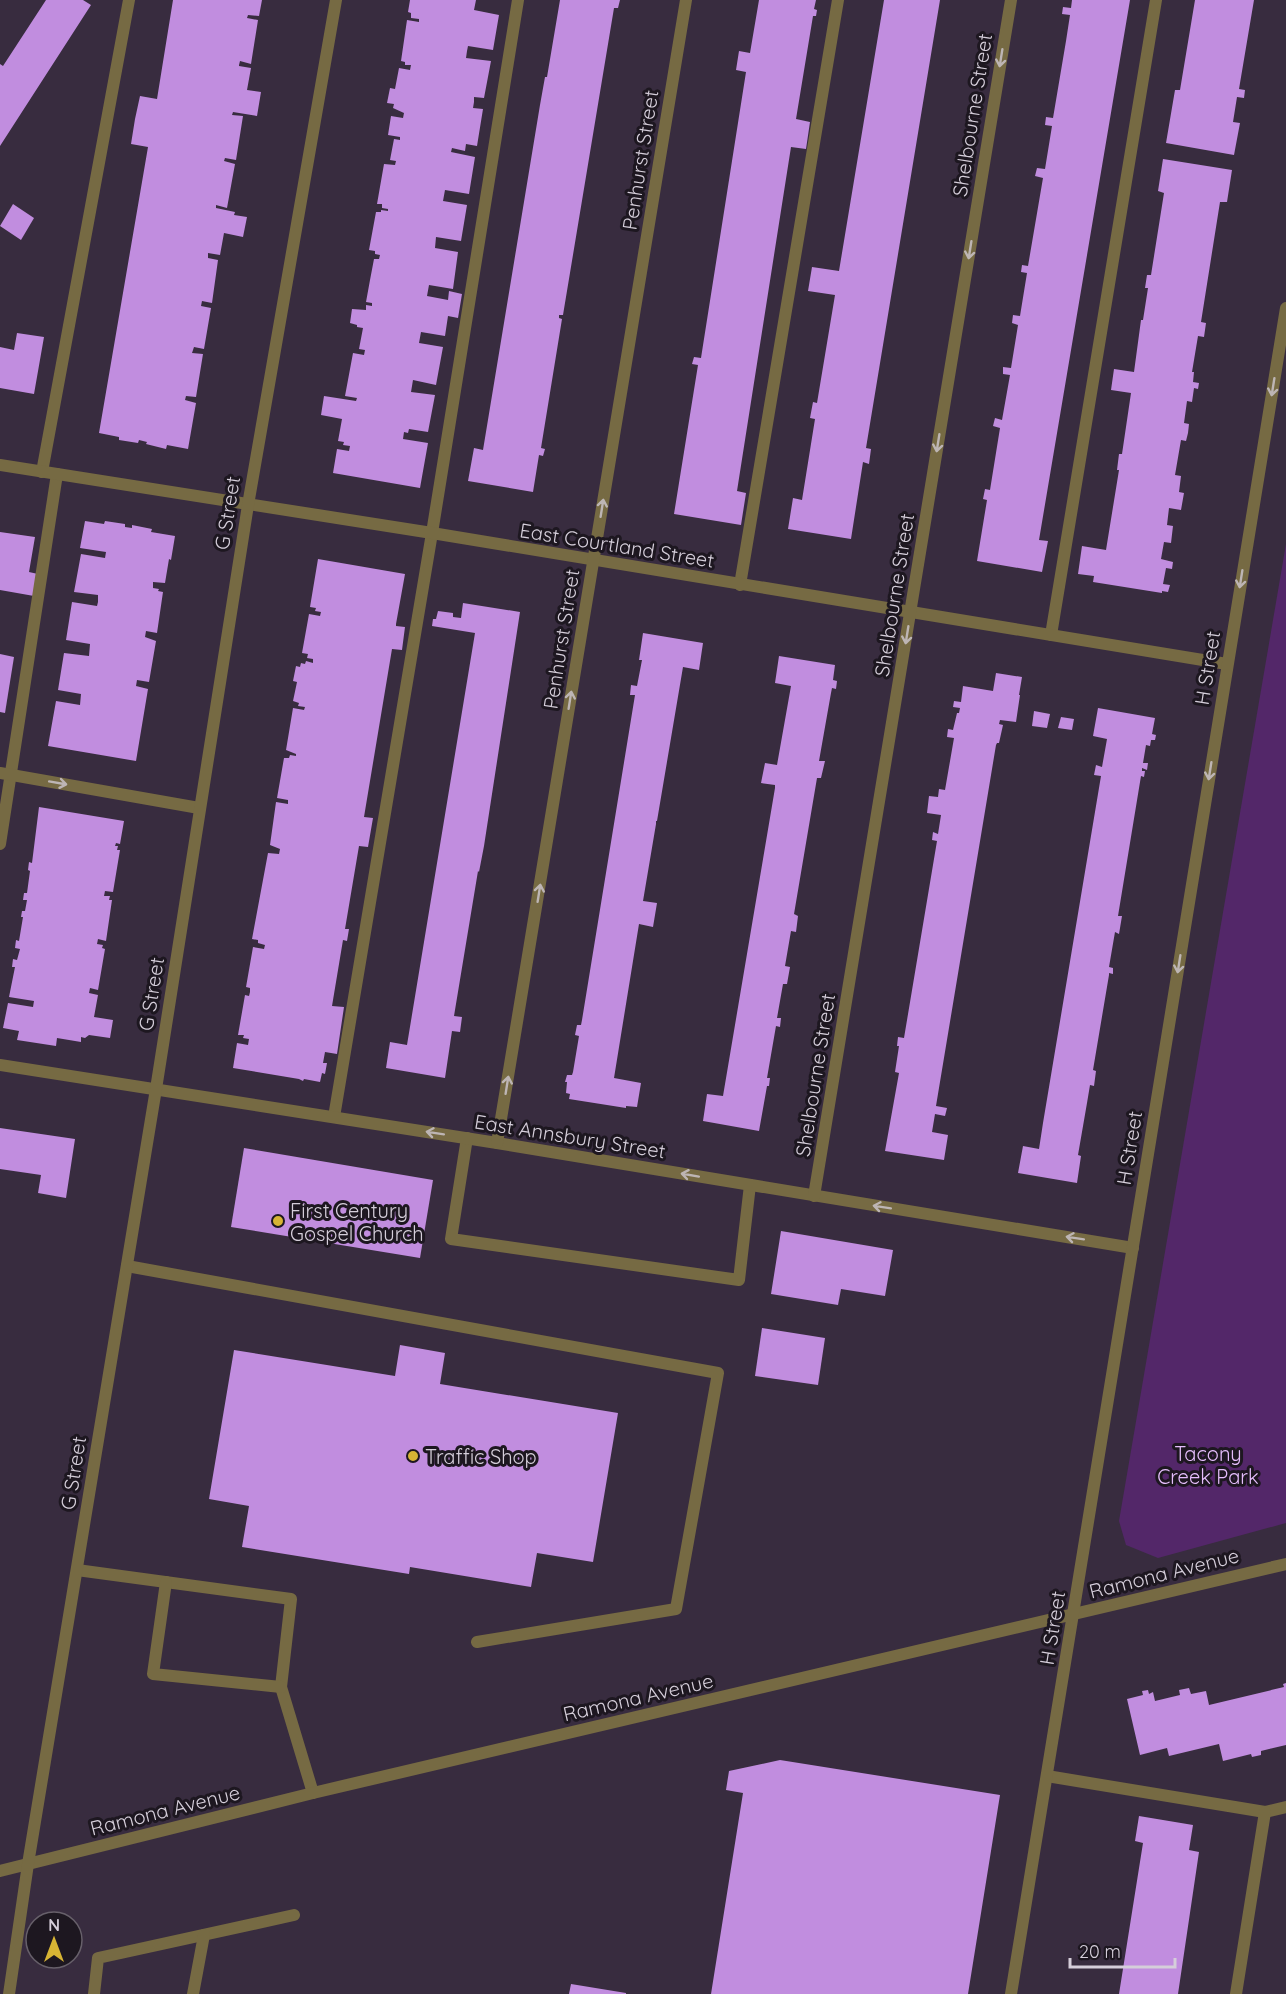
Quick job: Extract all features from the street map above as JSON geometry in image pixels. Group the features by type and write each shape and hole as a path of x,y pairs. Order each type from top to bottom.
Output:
{"street":[{"path":"42,472 129,0"},
{"name":"G Street","path":"9,1994 28,1864 156,1089 248,505 336,0"},
{"path":"334,1117 518,0"},
{"name":"Penhurst Street","path":"497,1143 686,0"},
{"path":"740,585 838,0"},
{"name":"Shelbourne Street","path":"814,1196 1011,0"},
{"path":"1051,635 1156,0"},
{"name":"H Street","path":"1011,1994 1286,308"},
{"name":"East Courtland Street","path":"0,465 432,533 1227,664"},
{"path":"0,844 5,774 57,474"},
{"path":"5,774 200,808"},
{"name":"East Annsbury Street","path":"0,1065 467,1138 1133,1248"},
{"path":"467,1138 451,1239 739,1280 750,1185"},
{"path":"127,1266 718,1373 676,1609 477,1642"},
{"name":"Ramona Avenue","path":"0,1871 313,1793 1286,1564"},
{"path":"77,1570 291,1599 281,1687 313,1793"},
{"path":"166,1582 153,1674 281,1687"},
{"path":"1047,1776 1265,1812 1286,1807"},
{"path":"1236,1994 1265,1812"},
{"path":"94,1994 98,1958 294,1915"},
{"path":"193,1994 204,1935"}],"green space":[{"name":"Tacony Creek Park","path":"1286,544 1286,1523 1158,1558 1126,1545 1119,1521"}],"building":[{"path":"46,0 83,0 91,5 0,146 0,64 3,66"},
{"path":"173,0 262,0 259,16 248,15 247,18 258,20 251,64 240,61 239,65 251,68 247,90 261,92 257,116 233,112 232,115 243,116 236,160 225,158 224,161 235,164 227,208 216,205 216,208 235,212 234,215 247,217 243,237 224,233 220,255 208,253 208,258 218,260 212,303 202,301 201,306 211,308 204,349 194,347 192,353 203,354 196,397 186,396 185,400 196,403 188,449 167,445 166,449 139,440 138,443 119,440 119,437 99,433 148,147 131,144 135,119 140,96 157,99"},
{"path":"410,0 476,0 474,10 499,15 493,50 468,46 467,51 466,58 491,61 484,98 474,97 473,108 483,109 477,146 466,144 465,151 452,148 451,152 475,157 469,194 445,190 443,201 467,205 461,241 436,237 435,248 458,252 453,289 429,285 427,296 448,300 449,291 462,294 458,318 448,316 445,336 421,332 419,343 443,347 436,385 413,380 411,392 435,395 428,432 409,429 408,433 404,432 403,439 428,443 420,488 333,473 337,449 349,451 350,446 338,441 342,419 321,415 324,396 356,401 357,398 345,396 353,353 364,355 365,350 359,349 363,328 350,323 352,309 366,310 366,305 372,306 372,303 366,302 374,259 379,259 380,255 369,250 376,212 388,211 382,208 382,204 377,204 384,164 395,165 396,161 390,160 394,139 400,140 400,137 388,135 391,116 403,118 404,113 393,108 394,104 387,103 390,88 395,89 399,68 410,70 411,65 405,65 405,62 401,61 407,20 419,22 419,19 411,18 411,13 408,12"},
{"path":"560,0 620,0 618,8 614,8 563,315 559,315 562,319 541,448 545,449 543,456 539,455 533,492 468,481 474,448 483,450 540,105"},
{"path":"759,0 816,0 814,9 817,10 816,16 813,16 796,119 810,122 806,149 791,147 737,491 746,493 741,525 674,514 698,365 692,364 694,357 701,358 746,72 736,70 739,51 750,53"},
{"path":"884,0 940,0 866,448 871,449 869,464 863,462 851,539 788,529 793,498 802,500 815,419 810,418 813,402 817,403 835,295 808,291 812,267 839,271"},
{"path":"1072,0 1130,0 1039,540 1048,541 1042,572 977,561 987,500 983,499 985,489 990,490 1000,428 993,426 995,418 1002,420 1010,375 1003,374 1003,367 1011,368 1018,325 1012,323 1013,315 1020,316 1027,273 1021,272 1022,265 1028,266 1043,178 1035,176 1037,168 1045,169 1052,126 1045,125 1046,117 1053,118 1066,41 1070,15 1062,14 1063,7 1071,8"},
{"path":"1195,0 1254,0 1239,89 1245,90 1244,98 1237,97 1233,122 1240,123 1234,155 1166,143 1175,90 1180,90"},
{"path":"1163,159 1232,170 1227,202 1220,202 1201,322 1206,323 1204,337 1198,336 1192,372 1194,372 1193,382 1199,383 1198,389 1194,388 1192,402 1187,401 1184,423 1189,424 1188,433 1186,441 1181,440 1175,475 1181,476 1179,492 1184,493 1181,510 1169,508 1167,525 1173,526 1171,543 1164,542 1161,559 1173,562 1172,569 1166,568 1163,584 1170,585 1168,592 1162,591 1162,593 1093,582 1094,576 1078,574 1082,546 1106,550 1119,470 1117,470 1119,454 1122,454 1131,393 1111,390 1114,369 1134,372 1148,288 1145,288 1147,275 1151,275 1164,193 1158,191"},
{"path":"13,204 34,218 21,240 0,226"},
{"path":"17,333 44,337 34,394 0,388 0,347 14,350"},
{"path":"85,521 104,524 105,521 125,524 125,527 132,528 132,525 152,529 151,532 175,536 165,583 153,582 153,588 163,592 157,633 146,631 145,637 156,641 149,682 137,680 136,686 148,689 136,761 48,746 56,701 80,705 81,694 58,690 64,653 89,656 90,644 66,640 72,602 97,606 98,602 98,595 74,592 81,554 105,558 106,552 80,548"},
{"path":"0,532 35,537 29,572 38,574 34,596 0,590"},
{"path":"318,559 405,574 396,624 396,626 405,627 402,650 392,649 364,817 373,818 368,847 359,846 345,929 349,929 347,941 343,940 332,1006 344,1007 337,1054 325,1052 323,1063 327,1063 325,1074 322,1073 320,1082 233,1068 237,1043 248,1045 249,1039 243,1038 244,1035 238,1035 245,995 249,996 250,992 250,988 246,987 253,947 264,949 265,945 252,939 268,853 279,854 280,849 270,845 276,802 288,804 288,800 277,798 284,758 289,758 290,755 296,756 286,750 293,708 304,710 305,707 298,706 299,703 293,701 297,682 293,681 296,666 300,667 301,663 305,664 306,661 313,663 313,659 307,658 308,654 302,653 309,614 320,616 321,612 310,607"},
{"path":"463,603 520,612 484,846 454,1016 462,1017 460,1032 452,1031 445,1078 386,1068 390,1042 407,1045 475,633 432,626 433,619 436,619 438,611 453,613 453,617 461,618"},
{"path":"643,633 703,643 699,670 683,667 656,821 643,901 657,903 653,927 639,924 614,1078 641,1083 637,1107 626,1106 626,1108 569,1099 570,1094 566,1093 567,1082 565,1082 567,1075 572,1075 573,1072 579,1036 575,1035 577,1025 581,1025 582,1020 635,695 630,695 631,685 637,686 642,660 639,660"},
{"path":"0,654 14,657 5,713 0,712"},
{"path":"779,656 835,665 833,680 837,681 836,689 832,688 819,761 825,761 821,778 817,778 794,914 798,916 796,932 791,931 785,966 790,967 787,984 783,984 777,1018 781,1018 780,1027 776,1026 767,1078 770,1078 769,1086 767,1086 759,1131 703,1121 707,1094 723,1096 775,788 775,785 761,783 765,763 777,765 791,686 775,683"},
{"path":"996,673 1022,677 1016,722 1000,720 999,724 1003,725 999,743 996,745 936,1106 947,1108 945,1116 935,1114 932,1132 948,1135 944,1160 885,1151 899,1073 895,1072 898,1037 904,1038 937,841 932,840 933,832 938,834 941,815 927,813 929,796 938,797 939,789 945,790 954,738 947,737 948,729 953,730 960,708 953,707 954,701 961,702 963,686 993,691"},
{"path":"1098,708 1155,718 1152,734 1156,735 1155,740 1151,740 1150,746 1146,745 1143,763 1148,763 1147,770 1142,768 1142,771 1145,771 1144,777 1141,776 1118,916 1122,916 1119,934 1115,932 1109,967 1113,968 1113,974 1109,973 1093,1070 1096,1071 1094,1086 1090,1085 1078,1155 1081,1156 1077,1183 1018,1173 1023,1146 1039,1149 1101,776 1094,775 1096,765 1102,767 1107,739 1093,736"},
{"path":"1034,711 1050,714 1047,728 1032,726"},
{"path":"1061,717 1074,719 1072,730 1058,728"},
{"path":"39,807 124,821 120,844 116,843 115,846 118,846 117,850 120,850 113,892 105,891 104,896 110,896 109,900 112,900 106,941 98,939 97,944 103,945 102,948 105,949 98,990 90,988 89,993 98,995 94,1017 113,1020 110,1038 89,1035 85,1038 81,1037 81,1042 57,1038 56,1046 17,1040 19,1031 3,1028 8,1003 33,1007 34,1001 9,997 15,967 12,967 13,959 17,960 20,949 15,948 16,940 19,941 22,911 25,911 27,900 23,900 24,893 27,893 29,862 32,863"},
{"path":"0,1128 75,1139 66,1198 38,1193 41,1175 0,1169"},
{"path":"244,1148 433,1180 420,1258 231,1227"},
{"path":"781,1231 893,1250 885,1296 841,1289 838,1305 771,1294"},
{"path":"762,1328 825,1338 818,1385 755,1376"},
{"name":"Traffic Shop","path":"400,1345 445,1353 440,1384 618,1413 593,1562 537,1553 531,1587 410,1567 409,1574 242,1547 249,1506 209,1499 234,1350 395,1376"},
{"path":"1286,1683 1286,1745 1261,1751 1261,1755 1252,1757 1251,1754 1223,1761 1219,1744 1169,1756 1167,1748 1140,1755 1127,1699 1143,1695 1142,1691 1148,1690 1149,1694 1153,1692 1155,1701 1180,1695 1179,1690 1189,1688 1191,1694 1206,1691 1209,1705 1284,1687 1283,1684"},
{"path":"780,1760 1000,1795 968,1994 711,1994 743,1793 726,1790 729,1771"},
{"path":"1139,1816 1193,1825 1189,1850 1199,1852 1178,1994 1119,1994 1143,1843 1135,1841"},
{"path":"571,1984 626,1993 626,1994 569,1994"}],"place":[{"name":"First Century Gospel Church","path":"278,1221"},
{"name":"Traffic Shop","path":"413,1456"}]}
